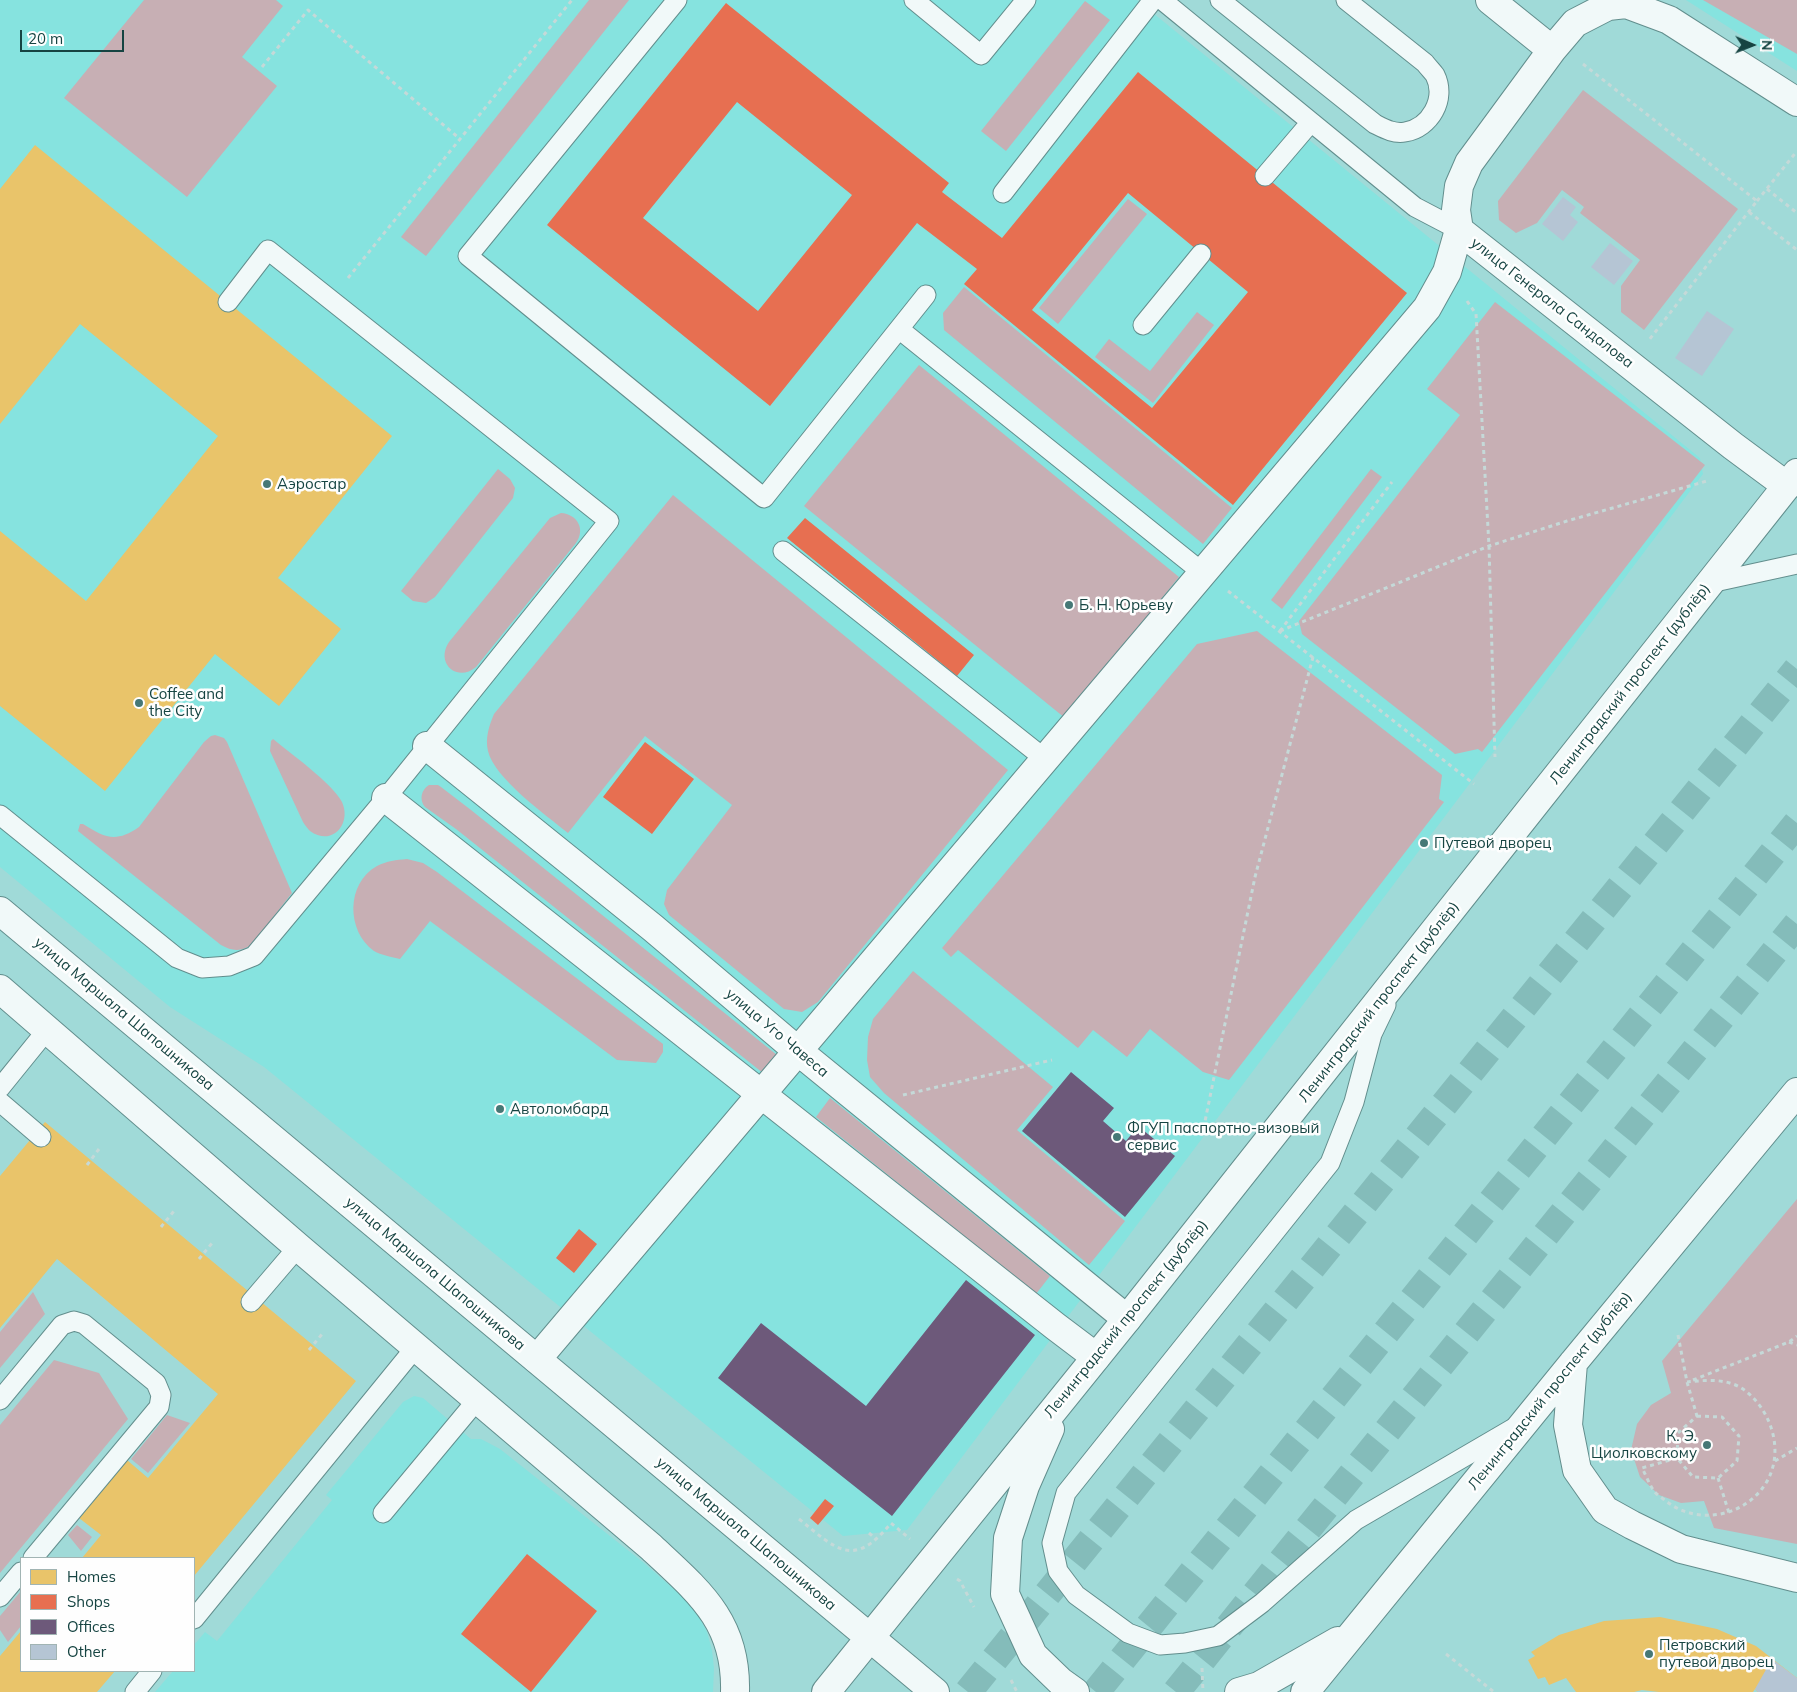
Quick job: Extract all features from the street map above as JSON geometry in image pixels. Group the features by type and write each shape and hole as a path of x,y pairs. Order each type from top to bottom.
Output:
{"street":[{"path":"1490,0 1552,50"},
{"name":"улица Генерала Сандалова","path":"1794,480 1734,446 1459,230 1456,210 1459,186 1470,163 1552,50 1575,23 1608,6 1626,4 1670,20 1797,102"},
{"path":"537,1359 1427,308 1447,272 1459,230"},
{"name":"Ленинградский проспект (дублёр)","path":"826,1692 1127,1319 1710,583 1794,480"},
{"name":"улица Уго Чавеса","path":"427,746 653,928 798,1051 1127,1319"},
{"path":"386,798 1096,1357"},
{"name":"улица Маршала Шапошникова","path":"0,911 935,1692"},
{"path":"0,989 415,1348 651,1547 696,1588 712,1608 725,1633 732,1657 735,1692"},
{"name":"Ленинградский проспект (дублёр)","path":"1305,1692 1797,1092"},
{"path":"1573,1363 1568,1425 1577,1470 1605,1510 1680,1549 1797,1578"},
{"path":"1065,1395 1025,1486 1008,1538 1005,1594 1033,1655 1068,1687 1095,1692"},
{"path":"1239,1692 1259,1686 1353,1632"}],"lane":[{"path":"677,0 468,256 764,498 926,295"},
{"path":"914,0 981,55 1026,0"},
{"path":"1003,193 1152,0"},
{"path":"1162,0 1415,207 1459,230"},
{"path":"1220,0 1376,124 1389,131 1404,132 1418,128 1431,117 1437,104 1439,89 1434,74 1425,63 1346,0"},
{"path":"1265,176 1311,122"},
{"path":"0,815 176,958 202,968 229,966 254,956 386,798 609,522 268,250 228,302"},
{"path":"1143,325 1201,254"},
{"path":"899,329 1203,573"},
{"path":"782,551 1045,760"},
{"path":"1710,583 1797,564"},
{"path":"1399,977 1372,1034 1354,1102 1330,1163 1066,1493 1052,1543 1058,1571 1076,1595 1128,1633 1160,1645 1185,1643 1218,1636 1262,1603 1356,1520 1525,1422"},
{"path":"0,1088 48,1030"},
{"path":"0,1102 41,1137"},
{"path":"251,1302 298,1247"},
{"path":"0,1400 62,1326 74,1322 84,1324 156,1383 161,1395 159,1407 34,1557"},
{"path":"195,1618 415,1348"},
{"path":"383,1513 477,1400"},
{"path":"0,1597 20,1573"},
{"path":"135,1692 151,1672"}],"path":[{"path":"330,300 572,0"},
{"path":"262,67 308,10 460,139"},
{"path":"1579,61 1758,201"},
{"path":"1646,345 1797,152"},
{"path":"1767,189 1797,213"},
{"path":"1749,212 1797,250"},
{"path":"1447,272 1476,314 1490,546 1494,757"},
{"path":"1280,631 1490,546 1567,521 1707,481"},
{"path":"1280,631 1392,482"},
{"path":"1203,573 1280,631 1474,784"},
{"path":"1202,1136 1255,877 1313,657"},
{"path":"898,1097 1052,1060"},
{"path":"87,1165 99,1149"},
{"path":"161,1227 174,1211"},
{"path":"199,1259 213,1242"},
{"path":"308,1350 323,1333"},
{"path":"1678,1335 1697,1416"},
{"path":"1688,1382 1789,1342 1797,1336"},
{"path":"1789,1342 1797,1345"},
{"path":"1677,1458 1642,1468 1655,1492 1676,1509 1703,1516 1729,1513 1750,1501 1766,1483 1774,1461 1774,1433 1762,1408 1742,1388 1715,1380 1688,1382"},
{"path":"1697,1416 1722,1417 1739,1436 1737,1461 1718,1478 1693,1477 1677,1458 1678,1433 1697,1416"},
{"path":"1774,1461 1797,1448"},
{"path":"1718,1478 1729,1513"},
{"path":"869,1533 877,1540"},
{"path":"1446,1654 1494,1692"}],"shaded area":[{"path":"0,0 1137,0 1700,458 1703,474 907,1530 843,1536 264,1067 170,1007 0,867"},
{"path":"144,0 276,0 283,6 242,57 277,86 187,197 64,98"},
{"path":"589,0 629,0 426,256 401,237"},
{"path":"1686,0 1797,0 1797,71"},
{"path":"1703,0 1797,0 1797,54"},
{"path":"1085,1 1110,20 1006,151 981,131"},
{"path":"1583,90 1738,209 1644,330 1621,312 1621,286 1640,260 1580,213 1584,207 1562,190 1537,223 1516,233 1499,220 1498,201"},
{"path":"1128,199 1147,214 1058,324 1039,308"},
{"path":"964,287 1232,508 1203,544 944,330 943,313"},
{"path":"1495,302 1705,465 1482,752 1478,749 1455,754 1302,634 1299,621 1460,415 1427,389"},
{"path":"1197,312 1214,325 1153,403 1095,357 1109,339 1150,371"},
{"path":"919,365 1179,577 1065,718 804,506"},
{"path":"498,469 510,479 515,488 513,498 435,597 426,603 413,601 401,591"},
{"path":"1371,469 1382,477 1282,609 1271,600"},
{"path":"673,495 1008,770 818,1002 802,1012 784,1009 669,915 664,904 667,890 732,805 645,736 568,833 510,784 492,762 488,751 488,732 494,714"},
{"path":"561,513 572,516 578,523 580,533 576,543 476,667 462,673 455,672 446,663 445,650 449,642 550,518"},
{"path":"1257,631 1442,775 1439,799 1444,802 1229,1080 1203,1072 1150,1029 1127,1057 1093,1030 1078,1048 958,950 951,957 942,948 1197,644"},
{"path":"215,735 224,738 227,742 292,893 254,942 246,948 238,950 221,945 78,831 80,824 83,824 98,833 117,837 139,827 204,742"},
{"path":"273,739 321,778 342,802 344,818 342,825 332,835 318,835 310,831 303,822 270,751"},
{"path":"429,785 438,785 471,810 782,1059 768,1077 456,829 425,807 422,795"},
{"path":"407,859 423,863 437,872 663,1044 663,1052 656,1063 617,1060 430,921 400,959 374,951 358,932 354,920 353,907 355,895 367,874 377,866"},
{"path":"913,971 1053,1087 1017,1130 1125,1221 1089,1265 884,1093 870,1077 867,1060 868,1037 873,1019"},
{"path":"830,1098 1050,1276 1036,1294 816,1117"},
{"path":"1797,1199 1797,1544 1714,1528 1704,1501 1681,1503 1659,1495 1640,1477 1631,1450 1637,1424 1651,1405 1671,1393 1662,1361"},
{"path":"33,1292 45,1314 0,1368 0,1332"},
{"path":"54,1360 99,1373 128,1419 0,1573 0,1425"},
{"path":"414,1396 423,1398 471,1439 481,1439 500,1449 644,1563 685,1599 698,1615 707,1632 714,1668 713,1692 155,1692 172,1672 195,1672 195,1644 205,1632 217,1641 332,1500 326,1495 403,1402"},
{"path":"167,1415 190,1423 148,1473 131,1459"},
{"path":"77,1525 92,1537 81,1551 68,1535"},
{"path":"20,1592 20,1627 8,1642 0,1630 0,1616"}],"building: Homes":[{"name":"Аэростар","path":"35,145 392,436 278,578 341,629 279,706 215,654 105,791 0,706 0,531 86,601 218,436 80,324 0,424 0,189"},
{"path":"45,1122 356,1381 195,1575 195,1557 83,1557 101,1535 79,1518 127,1460 148,1478 218,1394 57,1259 0,1328 0,1176"},
{"name":"Петровский путевой дворец","path":"1660,1617 1717,1629 1756,1646 1797,1678 1797,1692 1758,1692 1755,1689 1753,1692 1659,1692 1642,1690 1634,1692 1576,1692 1566,1678 1549,1685 1545,1677 1538,1679 1528,1660 1535,1656 1531,1652 1559,1635 1604,1621"},
{"path":"20,1632 20,1672 114,1672 97,1692 0,1692 0,1656"}],"building: Shops":[{"path":"726,3 949,183 942,192 1002,238 1138,72 1407,293 1233,505 964,284 977,269 917,223 770,406 547,225","holes":["737,102 852,195 758,311 643,218","1128,193 1248,292 1152,408 1032,310"]},
{"path":"805,518 974,655 957,676 787,538"},
{"path":"645,742 694,779 652,834 603,797"},
{"path":"579,1229 597,1244 574,1273 556,1258"},
{"path":"825,1499 834,1506 818,1525 810,1518"},
{"path":"527,1554 597,1611 531,1692 461,1634"}],"building: Offices":[{"path":"1071,1072 1114,1108 1103,1121 1126,1141 1138,1126 1175,1156 1125,1217 1022,1131"},
{"path":"966,1280 1035,1335 892,1516 718,1378 761,1323 866,1406"}],"building: Other":[{"path":"1563,197 1576,207 1570,215 1578,222 1563,241 1542,224"},
{"path":"1610,243 1633,261 1614,285 1591,267"},
{"path":"1707,311 1734,329 1702,376 1675,358"},
{"path":"1772,1659 1797,1678 1797,1692 1758,1692 1755,1689"}],"tunnel":[{"path":"968,1692 1797,669"},
{"path":"1096,1692 1797,823"},
{"path":"1176,1692 1797,924"}],"place":[{"name":"Аэростар","path":"267,484"},
{"name":"Б. Н. Юрьеву","path":"1069,605"},
{"name":"Coffee and the City","path":"139,703"},
{"name":"Путевой дворец","path":"1424,843"},
{"name":"Автоломбард","path":"500,1109"},
{"name":"ФГУП паспортно-визовый сервис","path":"1117,1137"},
{"name":"К. Э. Циолковскому","path":"1707,1445"},
{"name":"Петровский путевой дворец","path":"1649,1654"}]}
